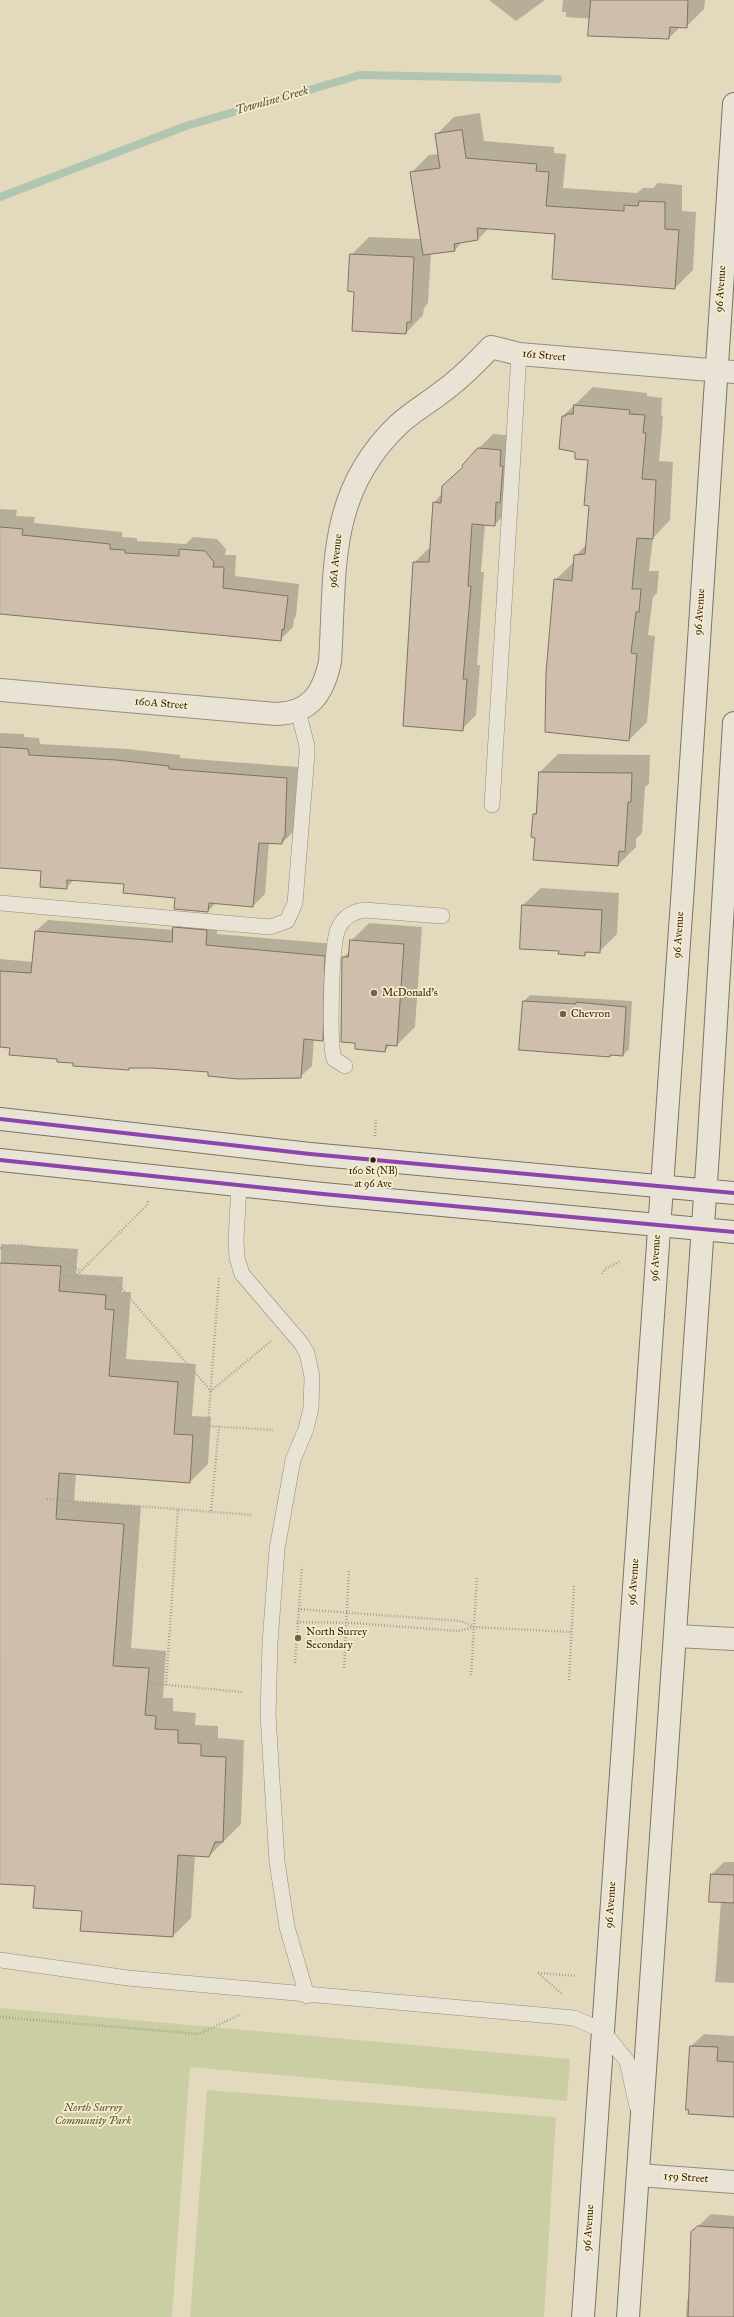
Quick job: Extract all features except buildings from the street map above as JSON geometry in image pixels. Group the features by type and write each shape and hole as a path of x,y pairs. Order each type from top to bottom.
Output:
{"main road":[{"name":"96 Avenue","path":"583,2317 627,1691 657,1225 725,372 734,104"},
{"name":"161 Street","path":"387,436 413,412 466,373 491,347 519,354 725,372"},
{"name":"96A Avenue","path":"298,711 316,696 326,678 330,662 334,558 342,518 359,477 387,436"},
{"name":"160A Street","path":"0,690 270,714 298,711"},
{"path":"628,2317 676,1636 702,1229 706,1191 734,723"},
{"path":"0,1119 310,1154 734,1193"},
{"path":"0,1160 239,1185 734,1232"},
{"path":"676,1636 734,1639"},
{"name":"159 Street","path":"638,2174 734,2182"}],"lane":[{"path":"492,804 519,354"},
{"path":"0,903 270,927 287,921 292,914 297,892 307,754 307,746 298,711"},
{"path":"345,1066 334,1059 330,1040 335,940 342,922 353,912 364,910 442,916"},
{"path":"239,1185 236,1240 237,1258 242,1274 301,1343 307,1354 312,1377 310,1408 306,1429 293,1460 277,1549 269,1685 270,1752 277,1862 287,1927 307,1996"},
{"path":"0,1960 128,1978 307,1996 574,2018 602,2030 627,2061 642,2126"}],"path":[{"path":"375,1136 376,1118"},
{"path":"75,1277 148,1204 149,1194"},
{"path":"0,1248 10,1244 44,1249 81,1271"},
{"path":"602,1274 605,1270 621,1261"},
{"path":"219,1273 208,1426 273,1430"},
{"path":"60,1276 114,1280 211,1391"},
{"path":"211,1391 277,1336"},
{"path":"211,1511 218,1426"},
{"path":"48,1499 253,1515"},
{"path":"166,1685 178,1509"},
{"path":"295,1663 302,1567"},
{"path":"344,1668 349,1571"},
{"path":"471,1675 477,1577"},
{"path":"568,1680 574,1585"},
{"path":"298,1609 461,1621 474,1627"},
{"path":"297,1622 459,1631 474,1627 571,1632"},
{"path":"148,1683 242,1692"},
{"path":"565,1997 538,1973 577,1976"},
{"path":"0,2017 200,2034 240,2014"}],"green space":[{"name":"North Surrey Community Park","path":"0,2008 570,2059 567,2101 190,2067 172,2317 0,2317"},
{"path":"207,2090 556,2117 544,2317 190,2317"}],"waterway":[{"name":"Townline Creek","path":"0,197 186,126 360,75 558,79"}],"transit line":[{"path":"0,1119 310,1154 734,1193"},
{"path":"0,1160 323,1194 734,1232"}],"place":[{"name":"McDonald's","path":"374,993"},
{"name":"Chevron","path":"563,1014"},
{"name":"160 St (NB) at 96 Ave","path":"373,1160"},
{"name":"North Surrey Secondary","path":"298,1638"}]}
